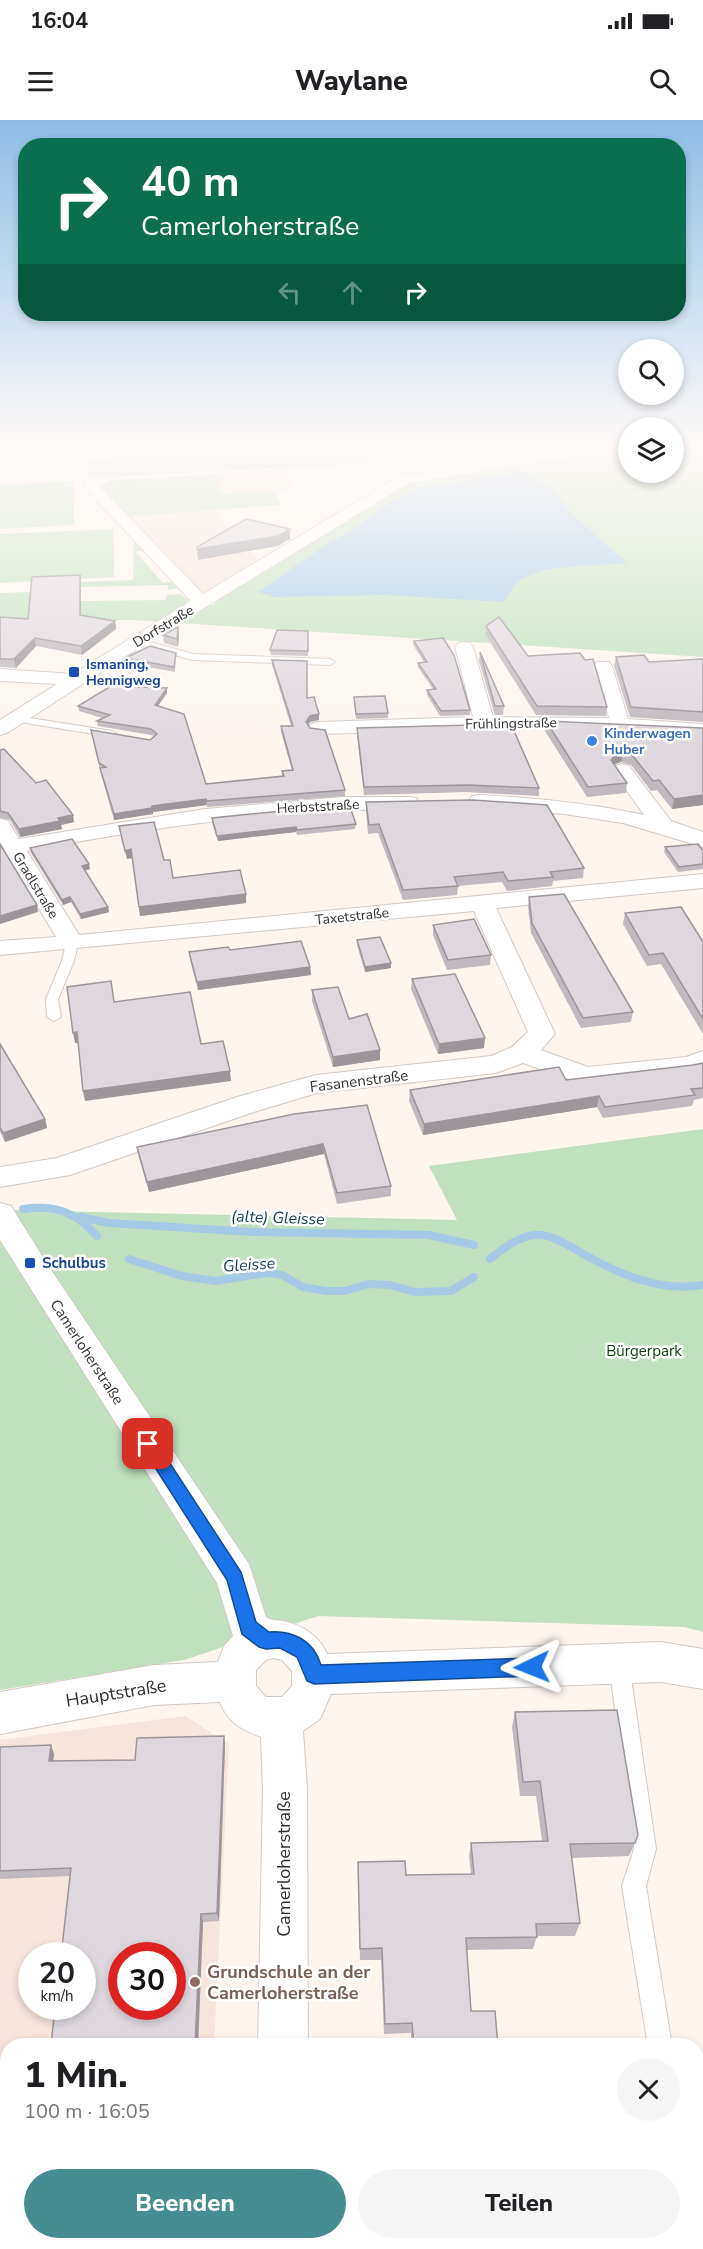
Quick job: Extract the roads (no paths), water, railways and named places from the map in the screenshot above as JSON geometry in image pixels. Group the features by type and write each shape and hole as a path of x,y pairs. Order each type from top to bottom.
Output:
{"street":[{"name":"Dorfstraße","path":"148,547 195,597 205,600"},
{"name":"Dorfstraße","path":"0,729 137,641 292,547"},
{"path":"464,647 484,721"},
{"path":"603,666 620,723"},
{"path":"0,675 76,680"},
{"name":"Frühlingstraße","path":"318,728 484,721 620,723 703,730"},
{"path":"622,770 661,823"},
{"path":"460,802 535,804 661,823 703,840"},
{"name":"Herbststraße","path":"13,848 112,827 223,813 322,804 425,803"},
{"name":"Gradlstraße","path":"0,826 72,943"},
{"name":"Taxetstraße","path":"0,948 72,943 703,881"},
{"name":"Fasanenstraße","path":"0,1177 60,1168 247,1104 316,1084 496,1064 522,1053 542,1034 482,903"},
{"path":"522,1053 586,1076 690,1065 703,1060"},
{"name":"Camerloherstraße","path":"0,1214 36,1273 235,1577 249,1628 266,1641"},
{"path":"280,1640 293,1643 311,1662 314,1675 309,1697 293,1714 281,1718 267,1719 248,1710 236,1695 233,1681 239,1660 246,1652 266,1641 280,1640"},
{"path":"314,1675 661,1662 703,1669"},
{"name":"Hauptstraße","path":"0,1713 154,1685 233,1681"},
{"name":"Camerloherstraße","path":"281,1718 285,1789 283,2038"}],"lane":[{"path":"137,641 192,657 330,662"},
{"path":"17,719 117,735"},
{"path":"54,1017 52,999 68,961 72,943"},
{"path":"619,1664 645,1850 634,1886 659,2038"}],"water":[{"path":"322,547 610,547 627,563 555,568 528,576 517,583 504,602 386,595 274,597 258,592"}],"waterway":[{"name":"Gleisse","path":"23,1209 45,1208 64,1212 81,1221 97,1236"},
{"name":"(alte) Gleisse","path":"81,1217 109,1223 252,1232 429,1235 474,1245"},
{"name":"Gleisse","path":"490,1259 516,1241 528,1236 541,1235 561,1241 613,1269 642,1280 672,1286 703,1285"},
{"name":"Gleisse","path":"129,1259 182,1276 215,1281 266,1273 282,1275 303,1287 326,1291 344,1291 369,1284 390,1285 415,1292 451,1291 474,1277"}],"place":[{"name":"Ismaning, Hennigweg","path":"74,672"},
{"name":"Kinderwagen Huber","path":"592,741"},
{"name":"Schulbus","path":"30,1263"},
{"name":"Grundschule an der Camerloherstraße","path":"195,1982"}],"park label":[{"name":"Bürgerpark","path":"644,1351"}]}
